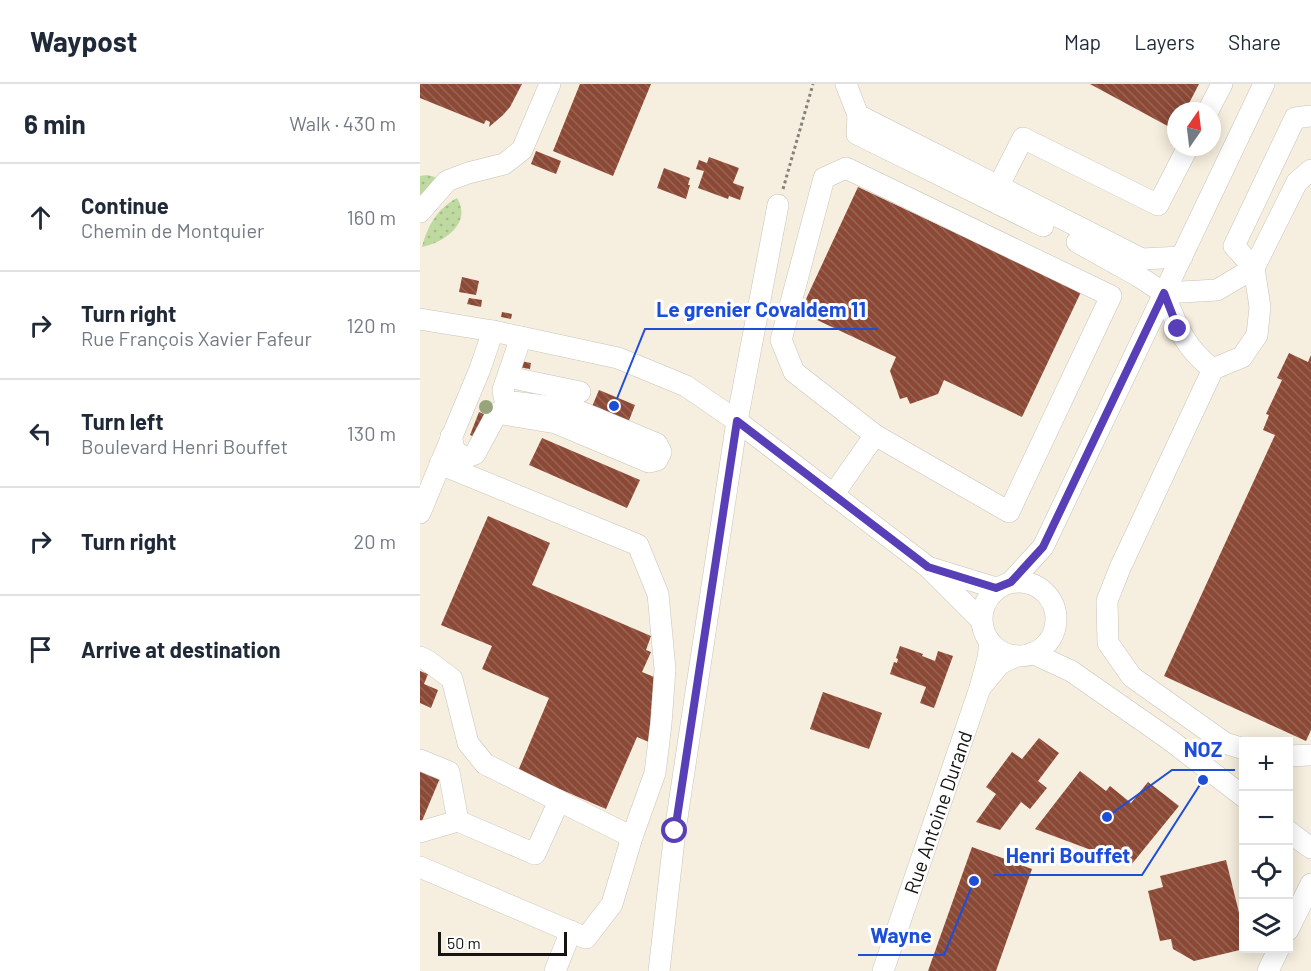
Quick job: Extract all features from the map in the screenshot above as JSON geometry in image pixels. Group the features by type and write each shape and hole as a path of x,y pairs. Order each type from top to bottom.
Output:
{"street":[{"path":"420,212 447,181 504,164 522,150 550,84"},
{"path":"846,84 858,115 857,134 1079,244 1164,293 1178,329 1201,361 1213,369"},
{"path":"1213,102 1222,84"},
{"path":"1239,792 1170,740 1071,671 1024,655 998,650 990,643 981,620 988,597 1004,585 1043,547 1264,84"},
{"path":"858,115 1142,259 1182,257"},
{"path":"1239,747 1225,743 1132,676 1108,643 1107,601 1120,568 1213,369 1242,357 1257,335 1260,307 1254,268 1234,246 1295,118 1311,116"},
{"path":"998,187 1023,138 1158,204 1183,156"},
{"path":"846,168 1111,296 1009,512 875,435 794,372 781,340 824,178 846,168"},
{"path":"1164,293 1217,290 1254,268 1297,182 1311,170"},
{"path":"659,971 675,831 737,421 778,205"},
{"path":"420,319 494,331 618,358 686,386 737,421 928,567 981,620"},
{"path":"420,513 494,331"},
{"path":"452,436 455,453 467,457 475,454 497,413 556,423 649,462 657,460 661,452 657,444 576,410 505,401 503,390 521,337"},
{"path":"508,377 580,392"},
{"path":"833,495 875,435"},
{"path":"420,867 586,938 612,904 632,837 655,773 665,669 658,594 638,545 440,464"},
{"path":"1043,547 1045,592"},
{"path":"928,567 1004,585 1023,582 1035,585 1045,592 1055,609 1054,629 1050,639 1042,648 1000,664 980,688"},
{"path":"1054,629 1071,671"},
{"path":"980,688 990,643"},
{"path":"420,657 452,679 468,743 485,764 632,837"},
{"name":"Rue Antoine Durand","path":"883,971 980,688"},
{"path":"1293,756 1311,755"},
{"path":"420,760 449,772 458,821"},
{"path":"420,832 458,821 535,854 559,801"},
{"path":"1293,835 1311,848"},
{"path":"1293,920 1311,884"},
{"path":"555,971 571,931"},
{"path":"1268,971 1277,953"}],"path":[{"path":"778,205 813,84"}],"shaded area":[{"path":"420,84 1311,84 1311,971 420,971"}],"green space":[{"path":"420,176 439,178 420,196"},
{"path":"457,198 461,207 461,216 453,230 439,241 422,247 434,218"}],"building":[{"path":"420,84 522,84 510,107 489,127 490,122 486,120 484,124 420,98"},
{"path":"580,84 651,84 613,176 553,151"},
{"path":"1090,84 1199,84 1190,102 1167,102 1167,126"},
{"path":"536,151 561,161 556,174 531,164"},
{"path":"709,157 739,168 733,183 744,187 740,200 729,196 728,199 698,188 704,171 696,169 699,160 707,163"},
{"path":"664,168 690,178 686,199 657,188"},
{"path":"858,187 1081,292 1022,417 944,380 938,394 910,404 907,397 900,399 890,371 896,357 800,312"},
{"path":"462,277 479,281 476,295 459,292"},
{"path":"469,298 482,300 481,307 467,304"},
{"path":"502,312 512,314 511,319 501,317"},
{"path":"1289,353 1308,362 1311,355 1311,730 1306,741 1164,676 1275,435 1263,430 1269,415 1266,414 1282,380 1277,378"},
{"path":"520,361 531,363 530,369 518,367"},
{"path":"599,390 635,405 628,423 591,409"},
{"path":"479,412 486,415 477,438 470,435"},
{"path":"542,438 640,480 627,508 529,465"},
{"path":"488,516 550,543 532,585 651,636 646,650 651,652 642,672 659,679 651,743 637,737 606,809 518,771 549,698 482,669 492,646 441,625"},
{"path":"900,646 935,661 938,651 953,656 934,708 920,703 926,687 890,674 894,662 897,663 896,658"},
{"path":"420,671 428,674 424,684 438,690 431,708 420,703"},
{"path":"823,692 882,713 869,749 810,729"},
{"path":"1039,738 1059,753 1038,781 1047,788 1030,809 1021,802 1000,830 976,822 996,794 986,787 1012,752 1022,759"},
{"path":"420,770 440,778 422,821 420,820"},
{"path":"1080,771 1106,791 1110,786 1131,803 1148,782 1179,806 1131,865 1035,829"},
{"path":"972,847 1032,869 996,971 928,971"},
{"path":"1226,860 1239,913 1239,950 1194,961 1173,949 1171,939 1160,941 1148,891 1163,887 1160,876"}],"place":[{"name":"Le grenier Covaldem 11","path":"614,406"},
{"name":"Henri Bouffet","path":"1203,780"},
{"name":"NOZ","path":"1107,817"},
{"name":"Wayne","path":"974,881"}],"route":[{"path":"675,831 737,421 928,567 996,588 1011,582 1043,547 1164,293 1178,329"}]}
